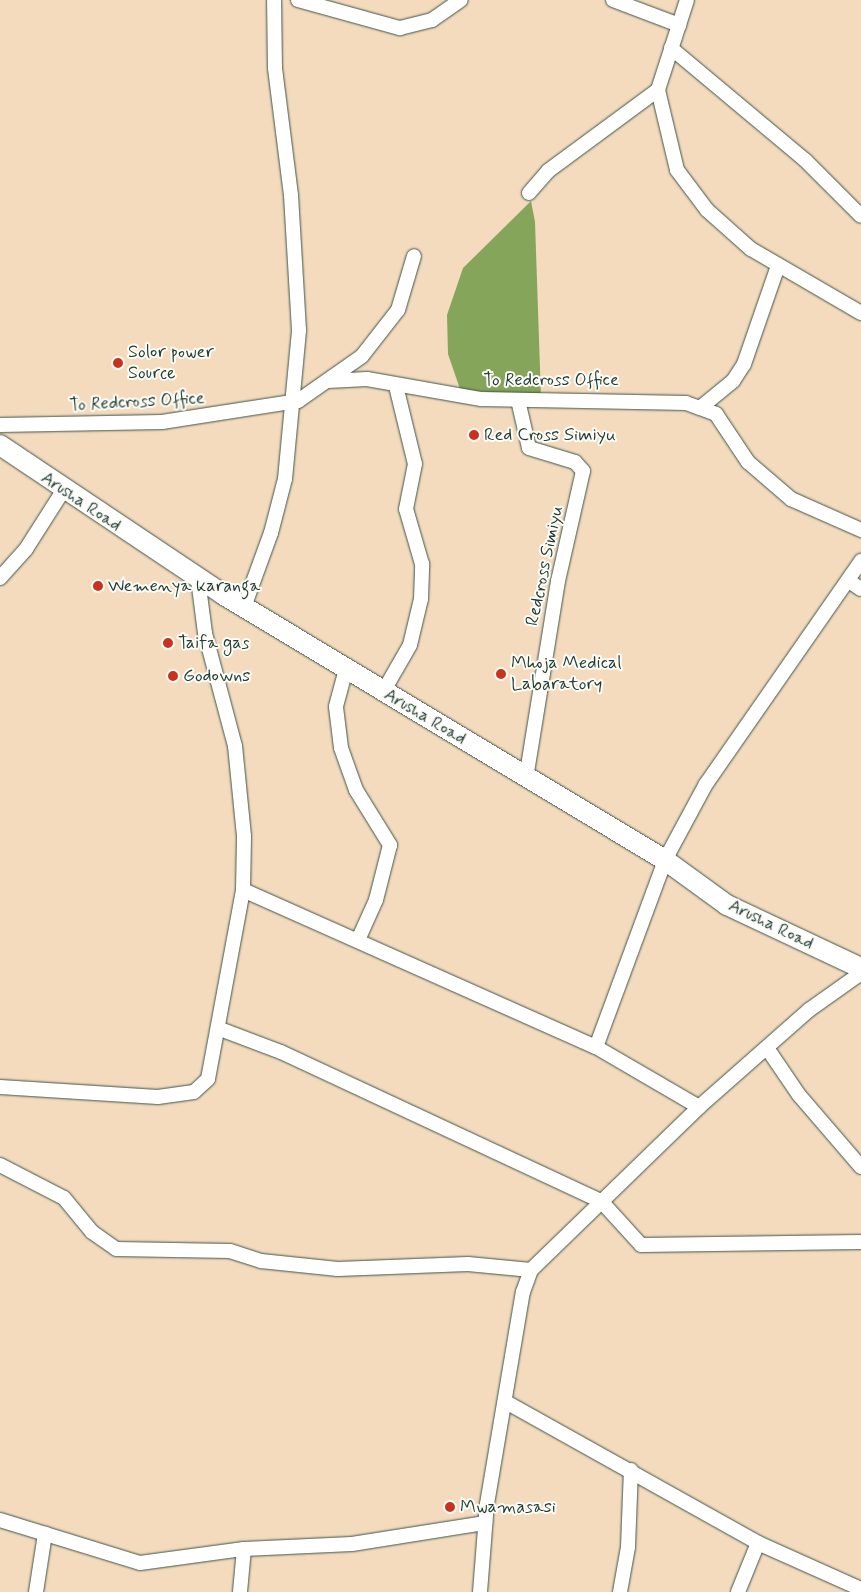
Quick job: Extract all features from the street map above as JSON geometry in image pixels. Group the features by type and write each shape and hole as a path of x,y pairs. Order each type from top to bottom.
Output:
{"main road":[{"name":"Arusha Road","path":"0,445 63,490 198,578 526,779 665,860 727,905 861,968"}],"street":[{"path":"244,607 271,534 285,479 292,431 291,402 297,358 298,286 275,68 274,0"},
{"path":"298,0 400,28 432,20 461,0"},
{"path":"612,0 679,25"},
{"path":"687,0 658,90 677,170 690,189 751,249 861,313"},
{"path":"672,48 716,90 805,160 861,216"},
{"path":"529,193 548,171 658,90"},
{"name":"To Redcross Office","path":"0,425 162,422 291,402 328,381 362,356 398,310 414,256"},
{"path":"700,408 733,382 744,364 778,266"},
{"name":"To Redcross Office","path":"328,381 367,379 396,386 518,400 637,399 700,408 716,414 726,425 748,462 791,499 861,530"},
{"path":"383,692 410,645 421,599 422,564 406,509 415,464 396,386"},
{"name":"Redcross Simiyu","path":"518,400 529,448 575,462 583,470 558,582 526,779"},
{"path":"0,578 26,548 63,490"},
{"path":"596,1047 665,860 706,784 849,581 861,560"},
{"path":"0,1087 128,1097 194,1092 208,1079 220,1028 243,890 244,836 235,746 205,633 198,578"},
{"path":"849,581 861,589"},
{"path":"346,670 336,707 341,748 356,790 390,845 376,900 358,940"},
{"path":"243,890 596,1047 699,1107"},
{"path":"480,1592 485,1523 523,1292 531,1270 699,1107 809,1010 861,973"},
{"path":"220,1028 282,1052 601,1201 641,1245 651,1247 738,1241 861,1242"},
{"path":"767,1048 799,1095 861,1167"},
{"path":"0,1165 64,1198 92,1232 116,1249 230,1251 261,1261 338,1269 468,1264 531,1270"},
{"path":"506,1402 631,1470 758,1543 861,1588"},
{"path":"620,1592 628,1547 631,1470"},
{"path":"0,1520 140,1563 244,1550 352,1544 485,1523"},
{"path":"36,1592 45,1534"},
{"path":"738,1592 758,1543"},
{"path":"240,1592 244,1550"}],"green space":[{"path":"531,201 535,222 541,398 460,389 448,354 447,315 463,268"}],"place":[{"name":"Solor power Source","path":"118,363"},
{"name":"Red Cross Simiyu","path":"474,435"},
{"name":"Wemenya karanga","path":"98,586"},
{"name":"Taifa gas","path":"168,643"},
{"name":"Mhoja Medical Labaratory","path":"501,674"},
{"name":"Godowns","path":"173,676"},
{"name":"Mwamasasi","path":"450,1507"}]}
